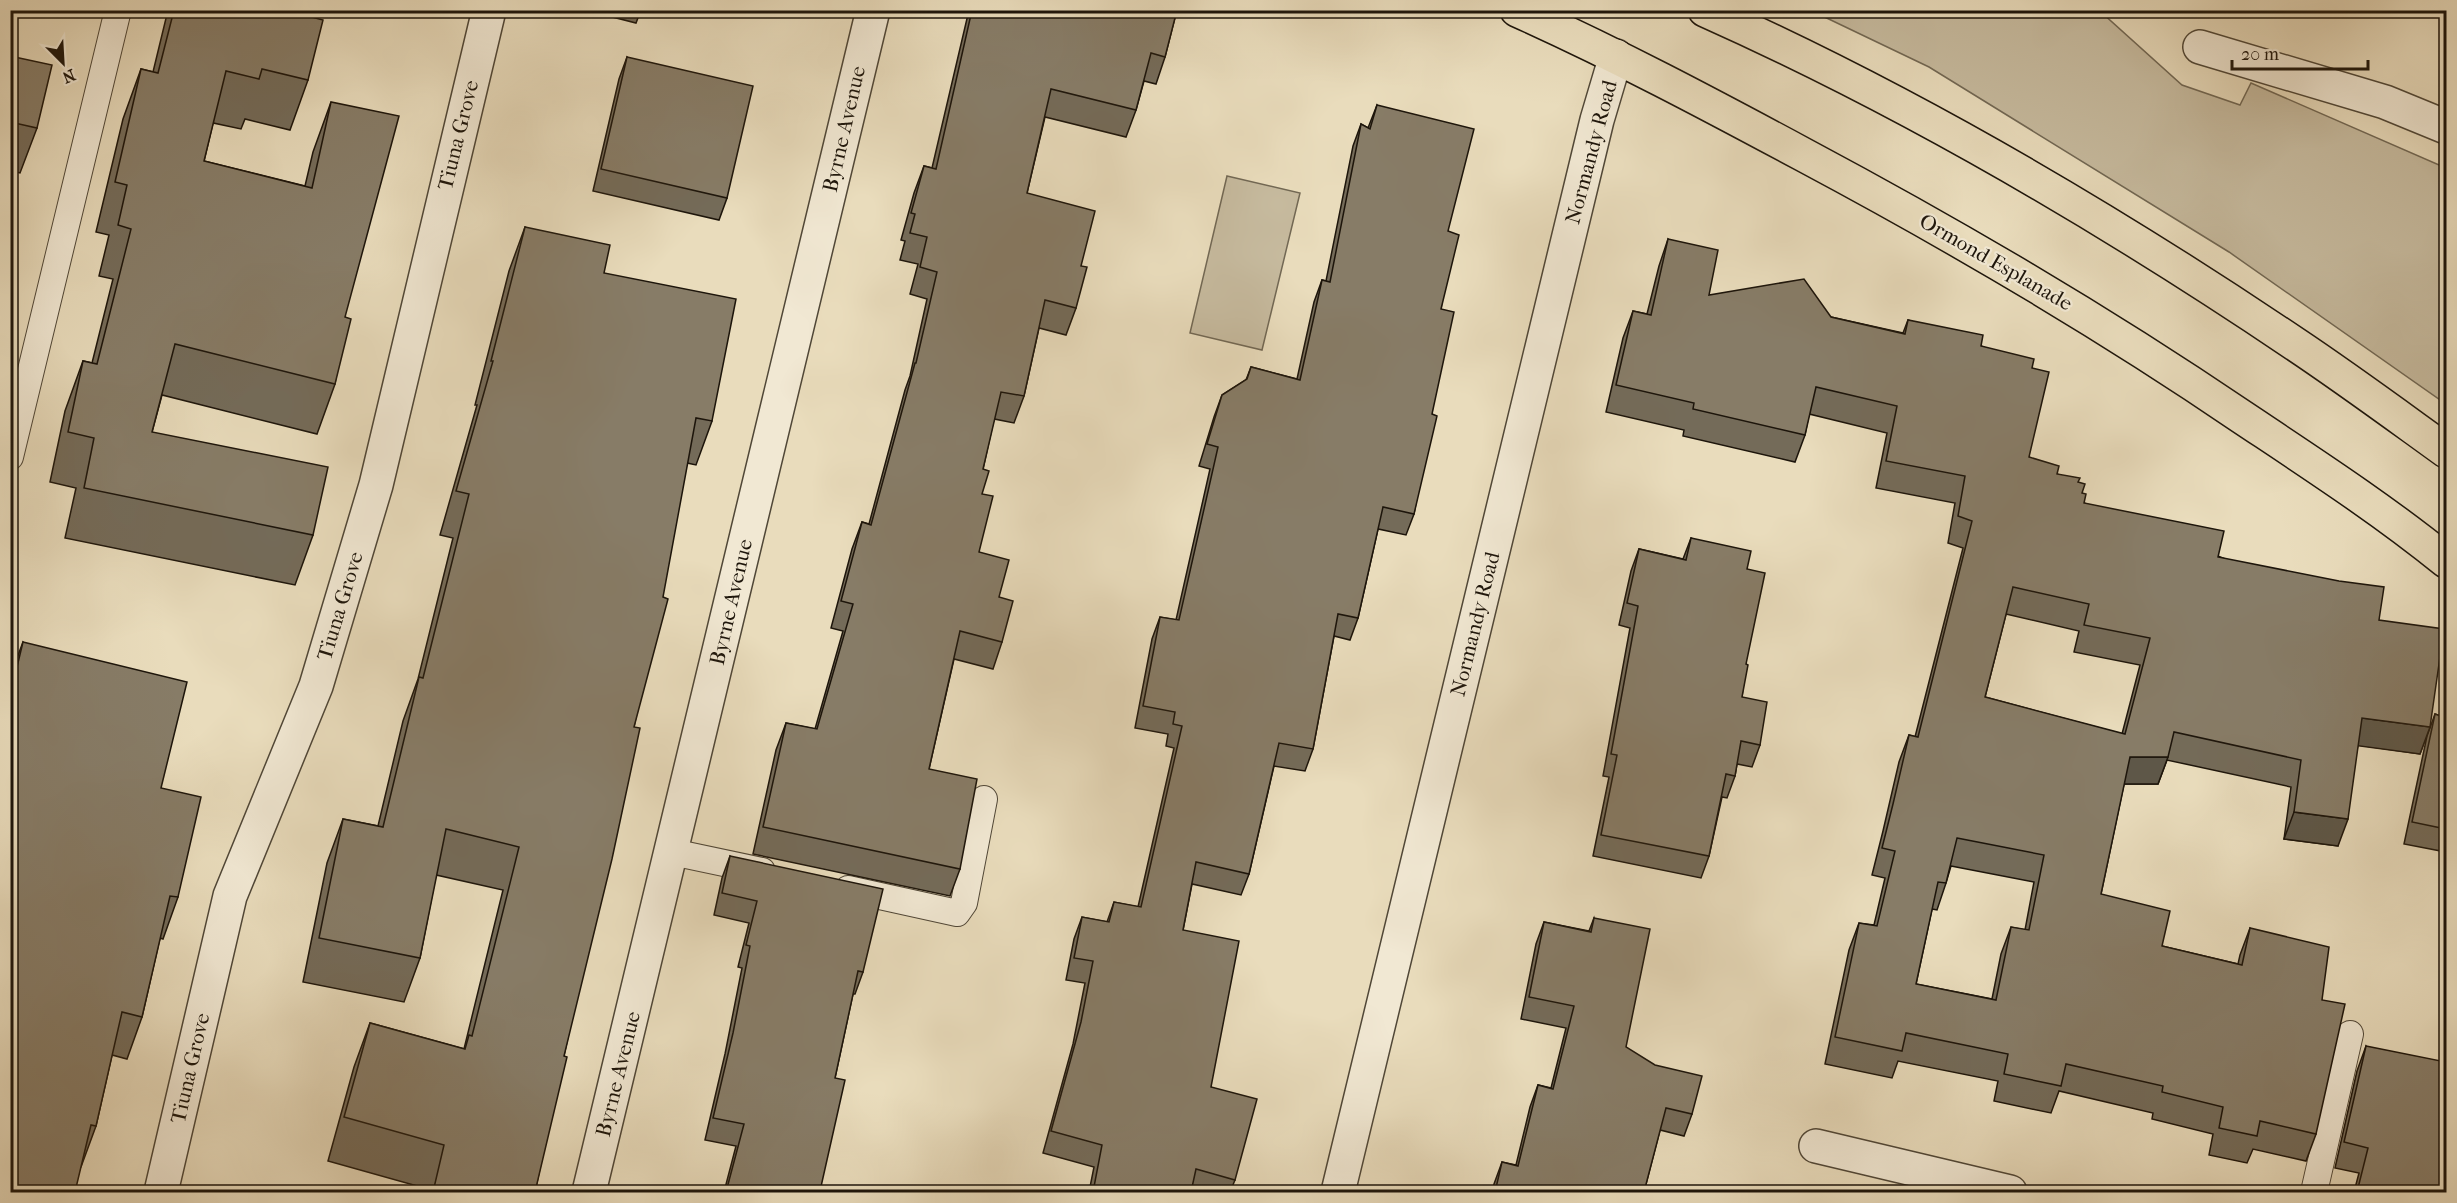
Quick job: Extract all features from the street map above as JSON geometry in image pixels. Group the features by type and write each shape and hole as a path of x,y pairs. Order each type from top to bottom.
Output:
{"main road":[{"name":"Ormond Esplanade","path":"1517,10 1707,102 1852,180 2080,310 2278,441 2419,538 2446,561"},
{"path":"1705,10 1777,42 1854,81 2051,190 2297,345 2446,451"}],"street":[{"name":"Tiuna Grove","path":"161,1192 230,896 316,686 376,485 425,270 489,10"},
{"name":"Byrne Avenue","path":"589,1192 873,10"},
{"path":"2200,47 2385,102 2446,127"},
{"name":"Normandy Road","path":"1338,1192 1597,120 1616,56"},
{"path":"1816,1146 2010,1192"}],"lane":[{"path":"10,457 118,10"},
{"path":"820,883 957,913 964,903 984,799"},
{"path":"672,852 785,876"},
{"path":"2314,1192 2350,1034"}],"shaded area":[{"path":"1812,11 2096,11 2102,13 2182,85 2240,105 2251,83 2446,168 2446,404 2229,252 1929,67"},
{"path":"1227,176 1300,193 1262,350 1190,333"}],"building":[{"path":"174,10 305,10 304,15 323,20 308,80 262,69 259,79 226,71 204,161 312,188 331,102 399,116 345,317 351,319 335,384 175,344 152,432 328,467 313,535 84,488 94,438 68,432 83,361 97,364 131,229 118,225 127,185 115,182 141,69 158,73"},
{"path":"972,10 1177,10 1165,57 1151,53 1136,110 1051,89 1027,193 1095,211 1081,266 1087,267 1076,308 1045,300 1024,396 1001,392 983,469 989,471 982,494 993,496 979,552 1009,560 999,597 1013,601 1002,642 960,631 929,769 977,779 960,869 763,827 786,723 817,729 853,604 841,601 862,522 871,525 916,363 937,272 920,267 927,237 910,233 915,214 911,213 924,166 936,169"},
{"path":"10,56 52,65 37,128 10,122"},
{"path":"627,57 753,86 727,198 601,169"},
{"path":"1377,105 1474,129 1448,231 1459,235 1441,309 1454,312 1432,414 1437,416 1414,514 1383,507 1358,618 1338,614 1313,749 1279,743 1249,874 1196,862 1183,930 1239,941 1211,1087 1257,1099 1235,1180 1196,1169 1191,1192 1093,1192 1102,1145 1051,1131 1081,1022 1093,961 1074,958 1082,917 1109,922 1114,902 1141,907 1182,726 1173,724 1175,712 1143,706 1160,617 1179,620 1218,447 1207,444 1222,395 1247,379 1251,367 1300,380 1322,280 1330,282 1361,124 1370,129"},
{"path":"525,227 610,245 604,273 736,299 712,421 696,418 663,597 668,599 634,727 640,728 535,1192 433,1192 444,1145 344,1117 370,1023 465,1049 469,1035 472,1036 519,847 446,829 420,958 319,938 343,819 383,827 419,677 423,678 469,494 456,491 493,361 491,361"},
{"path":"1668,239 1718,250 1709,295 1804,279 1831,317 1905,334 1908,320 1983,335 1981,346 2034,359 2032,368 2049,372 2029,457 2059,466 2057,474 2080,478 2078,482 2085,484 2082,493 2086,494 2084,503 2224,531 2218,557 2339,581 2384,587 2379,620 2444,629 2430,727 2362,718 2348,819 2294,812 2301,760 2174,732 2168,757 2130,757 2101,894 2170,911 2162,946 2242,965 2250,928 2329,947 2322,1000 2345,1004 2316,1134 2260,1121 2257,1136 2219,1128 2223,1107 2162,1092 2163,1086 2066,1064 2061,1086 2004,1074 2008,1054 1906,1033 1902,1051 1835,1037 1859,923 1877,926 1895,851 1882,848 1909,735 1918,737 1972,521 1958,516 1965,476 1886,461 1897,406 1816,387 1805,435 1693,409 1694,403 1616,385 1633,311 1651,315","holes":["2013,587 2089,604 2084,625 2150,638 2125,734 1985,697","1957,838 2044,855 2029,930 2011,927 1996,1000 1916,984 1938,882 1946,883"]},
{"path":"1691,538 1751,551 1747,569 1765,573 1746,664 1748,665 1742,697 1767,702 1760,745 1741,741 1735,776 1726,774 1709,856 1601,835 1617,755 1611,754 1638,606 1627,603 1639,549 1686,560"},
{"path":"23,642 187,682 161,788 201,797 178,897 170,896 142,1017 122,1012 96,1126 91,1125 75,1192 10,1192 10,696"},
{"path":"2435,714 2446,718 2446,829 2412,822"},
{"path":"730,856 883,889 863,972 858,971 835,1078 845,1080 820,1191 825,1192 726,1192 744,1124 713,1118 733,1033 750,946 746,945 757,901 722,893"},
{"path":"1594,918 1650,929 1626,1047 1655,1065 1702,1076 1692,1114 1666,1108 1644,1192 1495,1192 1502,1162 1518,1166 1538,1085 1553,1089 1574,1006 1529,997 1544,922 1591,932"},
{"path":"2366,1046 2446,1062 2446,1192 2357,1192 2368,1148 2344,1142"}]}
